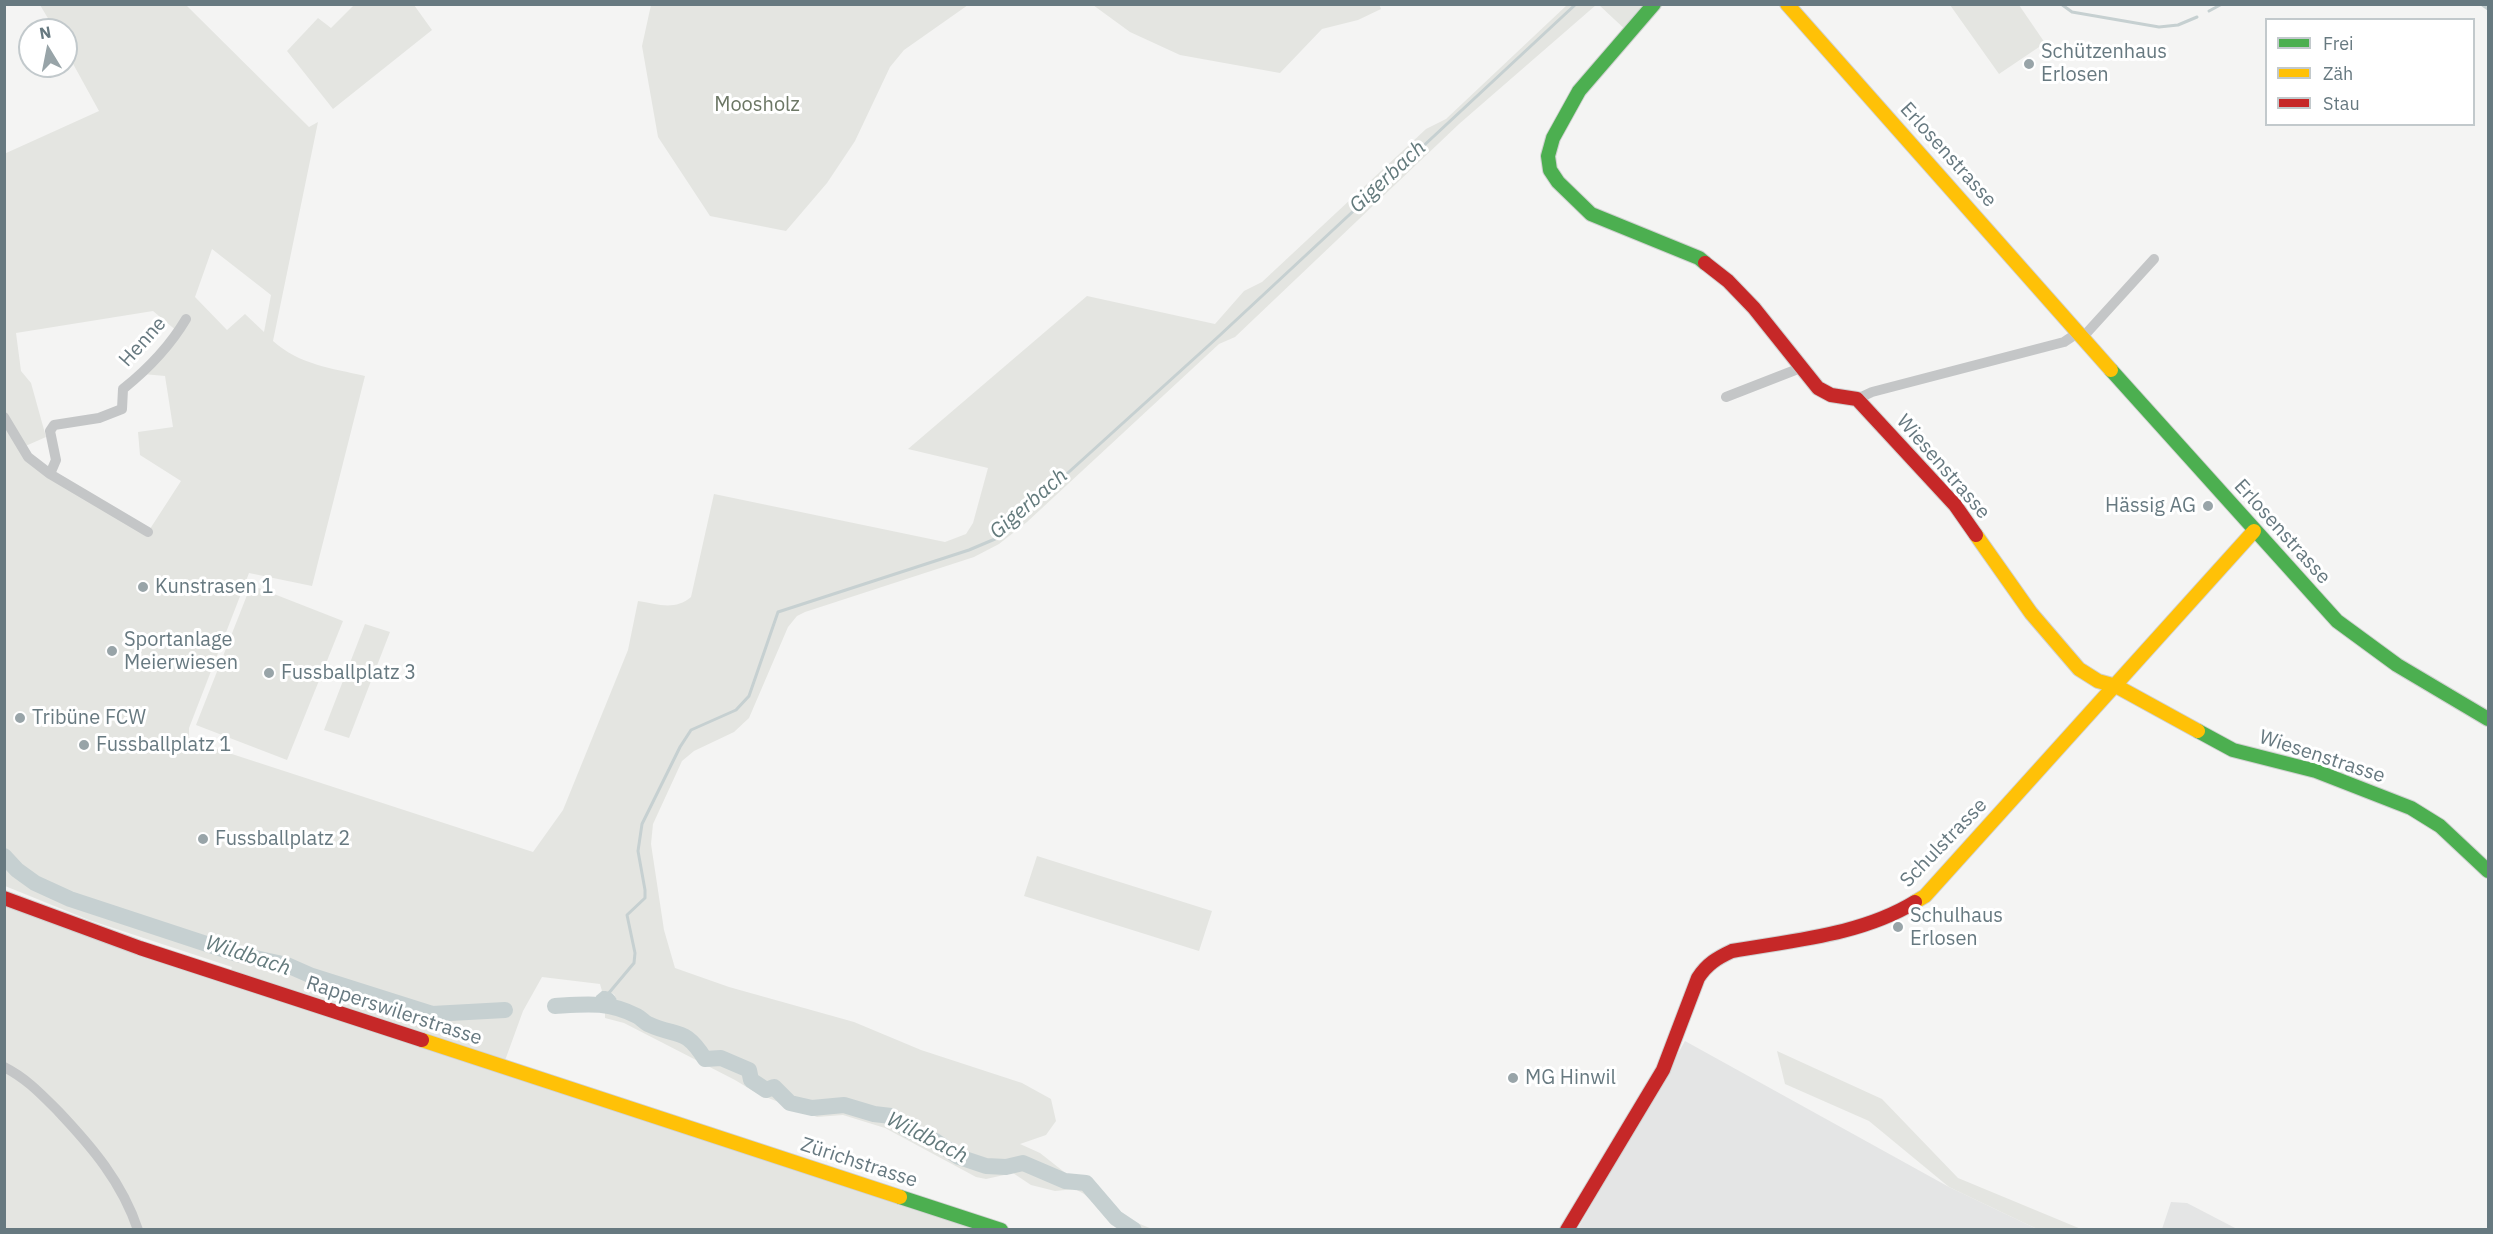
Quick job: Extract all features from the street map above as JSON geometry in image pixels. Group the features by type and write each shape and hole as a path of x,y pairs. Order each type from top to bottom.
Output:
{"street":[{"path":"1654,4 1579,91 1552,138 1548,156 1550,171 1565,189 1592,214 1699,258 1709,265 1730,283 1803,367 1819,389 1838,397 1857,399 1872,392 2064,342 2081,334 2154,259"},
{"name":"Erlosenstrasse","path":"1787,4 2254,531 2337,621 2397,665 2488,719"},
{"name":"Henne","path":"50,474 56,460 50,431 54,425 99,418 122,409 123,389 142,374 178,333 186,319"},
{"path":"1726,397 1785,376 1803,367"},
{"name":"Wiesenstrasse","path":"1857,399 1955,505 2031,613 2079,669 2098,681 2116,686 2233,750 2316,771 2411,808 2440,826 2488,871"},
{"path":"4,417 28,457 50,474 148,532"},
{"name":"Schulstrasse","path":"1567,1230 1663,1070 1698,978 1706,966 1732,951 1853,929 1894,915 1925,896 2254,531"},
{"name":"Rapperswilerstrasse","path":"4,898 140,948 706,1133"},
{"path":"4,1067 34,1086 90,1144 109,1169 138,1230"},
{"name":"Zürichstrasse","path":"706,1133 1001,1230"}],"shaded area":[{"path":"602,991 610,992 615,996 616,1010 597,1008 596,996"},
{"path":"1685,1041 1949,1187 2037,1229 1577,1230"},
{"path":"2171,1202 2187,1203 2237,1229 2162,1229"}],"green space":[{"name":"Moosholz","path":"651,4 968,5 904,50 890,67 855,141 827,183 786,231 710,216 658,137 642,46"},
{"path":"1379,4 1381,9 1358,20 1322,29 1280,73 1180,55 1130,32 1093,5"},
{"path":"40,5 186,5 309,127 318,122 273,341 305,361 365,376 312,586 249,573 189,728 189,737 195,742 533,852 563,810 628,650 638,601 672,605 691,597 714,494 945,542 966,534 973,523 988,468 908,449 1087,296 1215,324 1244,291 1262,282 1426,129 1446,119 1567,5 1596,5 1459,124 1235,337 1219,344 1027,522 999,544 974,557 797,616 788,627 749,718 734,732 694,751 682,761 653,824 651,844 664,930 675,968 729,987 854,1022 921,1050 1022,1083 1051,1099 1056,1121 1046,1135 1020,1144 1040,1153 1068,1175 1082,1175 1128,1219 1152,1229 1122,1229 1084,1194 1075,1189 1055,1191 1031,1185 1013,1173 986,1179 976,1177 885,1128 843,1115 817,1117 758,1094 624,1023 605,1018 605,1008 614,1009 617,1001 614,994 602,991 600,984 542,977 523,1011 503,1066 1003,1229 5,1229 5,898 229,977 232,967 89,920 5,886 4,154 99,111 78,73 78,18 48,18","holes":["212,249 271,295 264,332 245,314 227,330 195,297","153,311 178,332 143,374 165,376 173,427 138,432 140,455 181,481 148,532 28,457 21,448 46,437 31,383 21,371 16,333"]},
{"path":"354,5 414,5 432,30 333,109 287,51 318,18 331,28"},
{"path":"1599,5 1654,5 1629,33"},
{"path":"1950,5 2019,5 2045,43 1999,74"},
{"name":"Fussballplatz 3","path":"251,585 343,621 287,760 196,725"},
{"path":"365,624 390,632 349,738 324,730"},
{"path":"1037,856 1212,911 1199,951 1024,896"},
{"path":"1777,1051 1882,1099 1958,1178 2081,1229 2037,1229 1949,1187 1869,1121 1785,1084"}],"waterway":[{"name":"Gigerbach","path":"608,994 634,963 635,953 627,915 645,898 638,851 642,824 680,747 691,730 736,710 749,696 778,612 969,550 995,539 1219,336 1576,4"},
{"name":"Gigerbach","path":"2061,4 2072,12 2159,27 2178,25 2197,17"},
{"name":"Gigerbach","path":"2209,11 2222,4"},
{"name":"Gigerbach","path":"2481,4 2488,9"},
{"name":"Wildbach","path":"4,856 17,870 35,883 70,899 237,954 287,965 312,976 432,1014 505,1010"},
{"name":"Wildbach","path":"555,1006 597,1005 626,1011 648,1024 686,1037 705,1059 721,1058 749,1070 751,1080 766,1090 774,1087 790,1103 812,1108 844,1105 874,1114 891,1116 908,1130 935,1141 959,1157 986,1166 1006,1167 1023,1163 1065,1181 1086,1183 1116,1218 1134,1230"}],"traffic: fast":[{"path":"1654,4 1579,91 1553,138 1548,156 1550,170 1558,182 1591,214 1699,258 1705,263"},
{"path":"2111,370 2337,621 2397,665 2488,719"},
{"path":"2198,731 2233,750 2316,771 2411,808 2440,826 2488,871"},
{"path":"900,1197 1001,1230"}],"traffic: slow":[{"path":"1787,4 2111,370"},
{"path":"1915,902 1925,896 2254,531"},
{"path":"1976,535 2031,613 2079,669 2098,681 2116,686 2198,731"},
{"path":"422,1040 900,1197"}],"traffic: jam":[{"path":"1705,263 1728,281 1754,308 1818,388 1831,395 1857,399 1955,505 1976,535"},
{"path":"4,898 140,948 422,1040"},
{"path":"1567,1230 1663,1070 1698,978 1709,965 1732,951 1850,929 1894,913 1915,902"}],"place":[{"name":"Schützenhaus Erlosen","path":"2029,64"},
{"name":"Hässig AG","path":"2208,506"},
{"name":"Kunstrasen 1","path":"143,587"},
{"name":"Sportanlage Meierwiesen","path":"112,651"},
{"name":"Fussballplatz 3","path":"269,673"},
{"name":"Tribüne FCW","path":"20,718"},
{"name":"Fussballplatz 1","path":"84,745"},
{"name":"Fussballplatz 2","path":"203,839"},
{"name":"Schulhaus Erlosen","path":"1898,927"},
{"name":"MG Hinwil","path":"1513,1078"}]}
